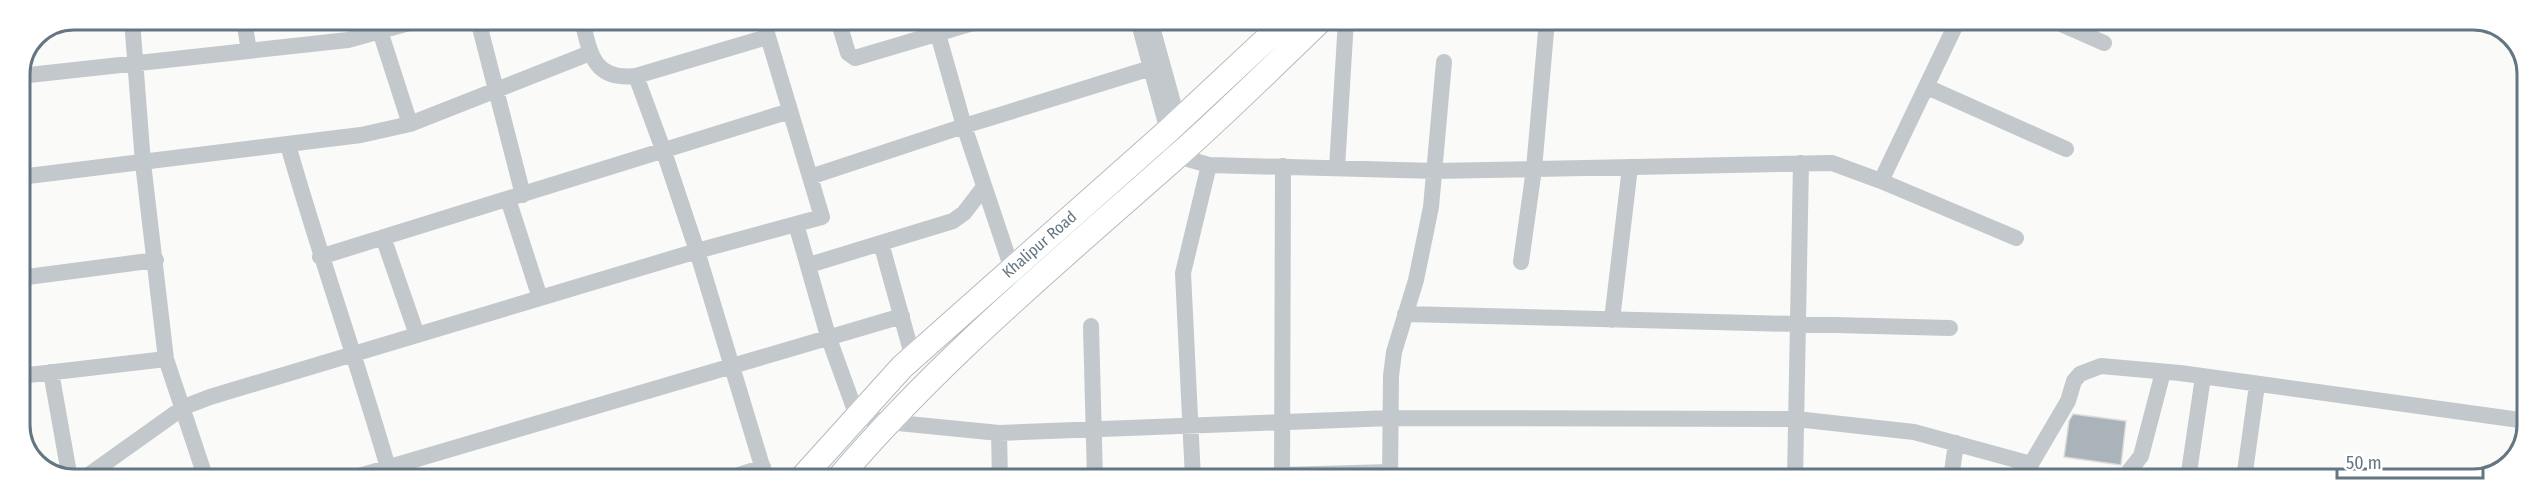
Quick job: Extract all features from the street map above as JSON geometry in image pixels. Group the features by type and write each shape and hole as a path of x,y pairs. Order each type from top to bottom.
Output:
{"street":[{"path":"133,30 143,163 166,359 203,469"},
{"path":"247,30 250,51"},
{"path":"30,75 348,40 384,30"},
{"path":"480,30 540,298"},
{"path":"584,30 590,53 597,64 610,75 636,76 767,37"},
{"path":"96,469 184,407 697,251 822,217 765,30"},
{"path":"841,30 848,53 855,58 926,30"},
{"path":"937,30 964,126 1021,293"},
{"path":"1141,30 1151,68 1173,126"},
{"path":"1152,30 1173,126"},
{"name":"Khalipur Road","path":"810,469 913,357 1173,126 1276,30"},
{"name":"Khalipur Road","path":"847,469 888,422 1021,293 1177,157 1310,30"},
{"path":"1336,168 1345,30"},
{"path":"1521,262 1534,169 1546,30"},
{"path":"1881,181 1953,30"},
{"path":"2075,30 2104,43"},
{"path":"380,31 410,124"},
{"path":"30,176 288,146 361,135 410,124 590,53"},
{"path":"1390,469 1390,376 1394,352 1423,250 1436,171 1444,62"},
{"path":"810,177 1151,68"},
{"path":"636,76 697,251 763,469"},
{"path":"1927,87 2066,149"},
{"path":"320,257 664,152 789,111"},
{"path":"288,146 320,257 355,354 389,469"},
{"path":"1148,148 1209,165 1436,171 1832,163 1881,181 2016,238"},
{"path":"1795,469 1801,164"},
{"path":"1192,469 1183,273 1209,165"},
{"path":"1282,469 1283,166"},
{"path":"1612,320 1630,167"},
{"path":"809,265 953,221 964,213 984,187"},
{"path":"796,224 828,336 857,416 888,422 999,433 1391,418 1796,419 1914,432 1956,442 2023,469"},
{"path":"383,237 417,335"},
{"path":"881,243 913,357"},
{"path":"30,277 156,260"},
{"path":"1405,314 1950,328"},
{"path":"403,469 731,364 902,316"},
{"path":"1091,326 1095,469"},
{"path":"30,375 166,359"},
{"path":"2032,469 2080,374 2101,366 2203,377 2517,420"},
{"path":"51,372 68,469"},
{"path":"2131,469 2141,456 2163,372"},
{"path":"2189,469 2203,377"},
{"path":"2245,469 2257,385"},
{"path":"999,433 999,469"},
{"path":"1952,469 1956,442"}],"building":[{"path":"2073,414 2126,421 2121,465 2064,457 2069,421"}]}
